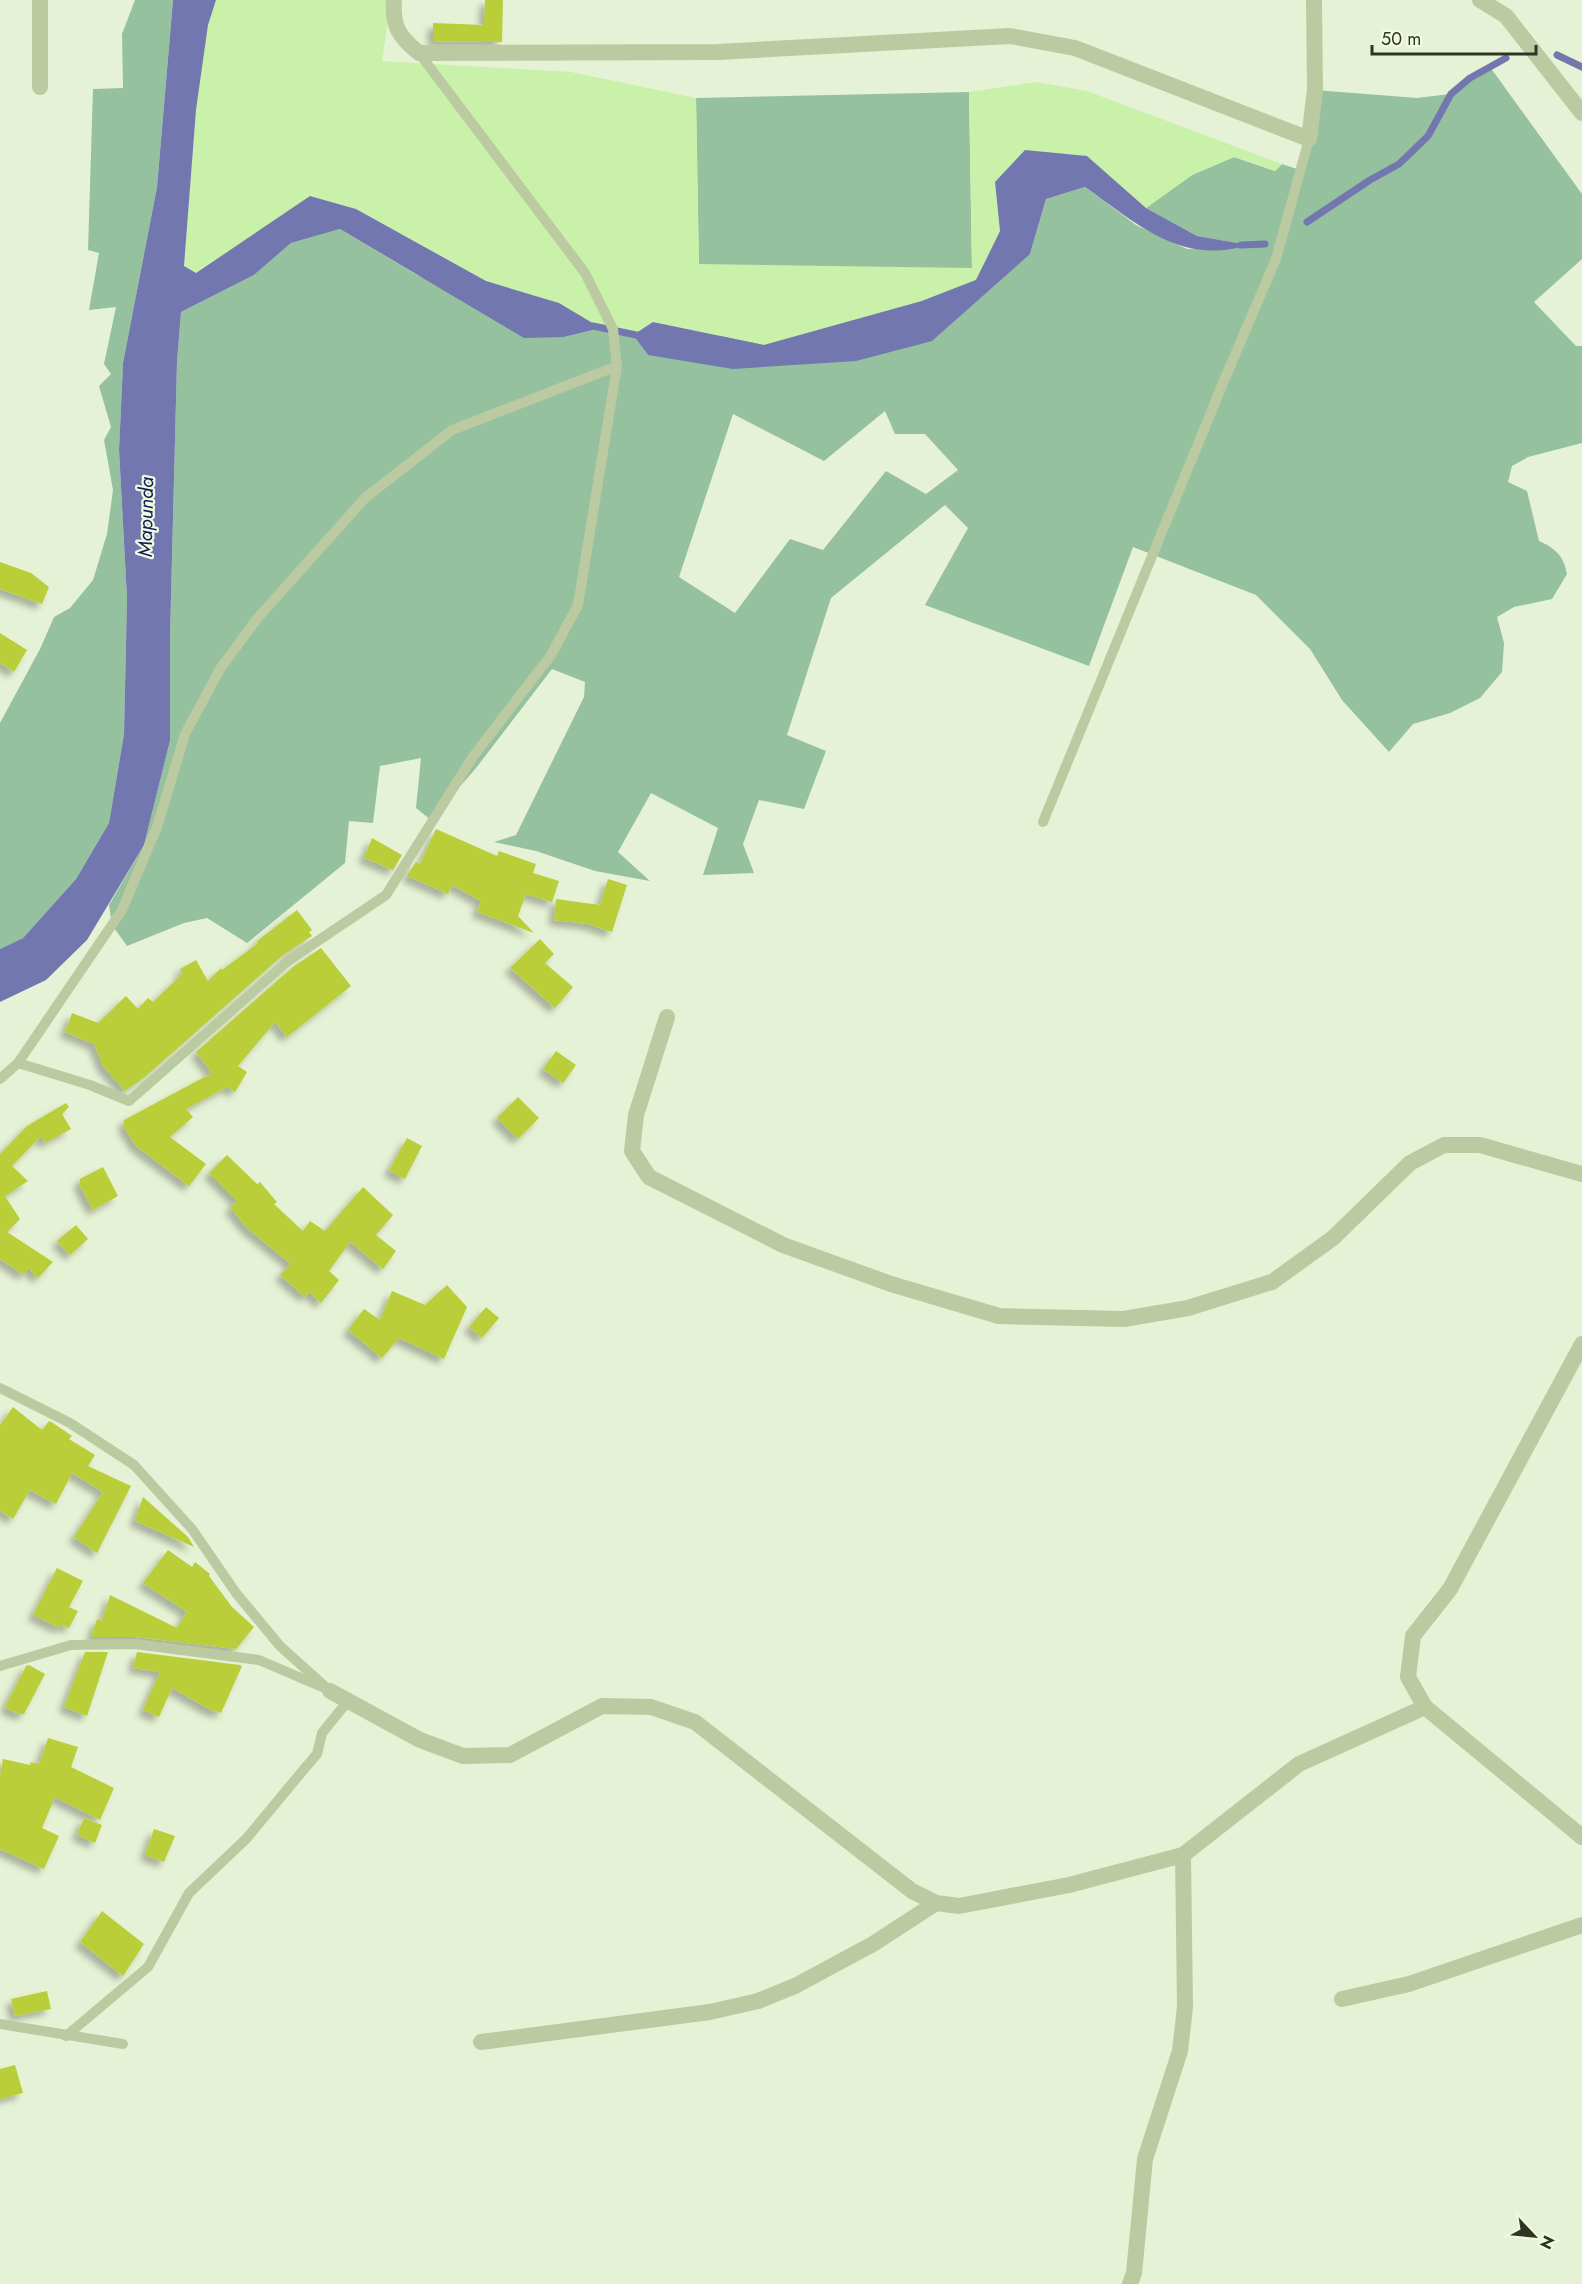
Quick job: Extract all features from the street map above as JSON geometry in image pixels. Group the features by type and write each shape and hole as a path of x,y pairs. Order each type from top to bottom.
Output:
{"street":[{"path":"40,0 40,87"},
{"path":"394,0 393,18 403,40 419,53 718,52 1010,36 1075,48 1309,139 1315,90 1314,0"},
{"path":"1480,0 1506,16 1582,112"},
{"path":"668,1017 636,1115 632,1151 649,1177 783,1245 891,1284 999,1316 1124,1319 1188,1308 1272,1282 1333,1238 1410,1163 1444,1145 1480,1145 1582,1174"},
{"path":"1582,1344 1450,1589 1413,1636 1408,1677 1425,1707 1582,1837"},
{"path":"330,1691 420,1740 463,1756 510,1755 602,1706 651,1707 695,1722 912,1891 936,1903 959,1906 1070,1885 1183,1855 1299,1764 1425,1707"},
{"path":"1130,2284 1134,2273 1145,2159 1180,2050 1185,2007 1183,1855"},
{"path":"481,2042 710,2012 758,2001 795,1986 873,1944 936,1903"},
{"path":"1342,1999 1409,1984 1582,1925"}],"lane":[{"path":"18,1063 90,1085 129,1101 288,961 386,895 472,758 551,655 578,605 617,366 613,329 585,273 419,53"},
{"path":"1043,822 1223,383 1276,260 1309,139"},
{"path":"0,1079 18,1063 122,910 157,827 185,734 220,669 256,620 365,498 452,430 617,366"},
{"path":"0,1388 70,1423 134,1465 192,1529 236,1593 280,1646 330,1691"},
{"path":"0,1666 71,1645 135,1644 259,1660 330,1691"},
{"path":"66,2036 148,1967 189,1893 246,1839 317,1754 322,1733 348,1701"},
{"path":"0,2025 123,2044"}],"shaded area":[{"path":"135,0 173,0 157,187 123,363 119,450 127,598 124,734 109,823 76,879 23,938 0,949 0,723 40,649 54,617 70,608 93,580 107,534 113,490 104,440 111,427 99,386 111,374 104,364 116,307 89,310 99,253 88,250 93,89 123,88 122,34"},
{"path":"1490,67 1582,194 1582,259 1534,302 1576,346 1582,346 1582,443 1528,457 1512,466 1508,482 1527,491 1539,541 1558,553 1564,562 1567,574 1552,599 1514,607 1497,617 1504,643 1502,672 1480,698 1450,713 1413,724 1389,752 1342,700 1310,649 1256,595 1133,547 1089,666 925,605 968,528 945,505 831,598 787,735 826,751 804,809 759,800 743,844 754,873 703,875 718,828 651,793 618,852 650,881 595,871 536,851 494,842 516,835 584,697 585,682 552,669 476,768 431,820 416,808 421,758 380,766 373,823 349,821 345,863 247,943 207,918 184,923 127,946 112,925 109,905 144,845 170,741 170,637 177,362 181,312 254,275 291,243 340,229 417,275 564,337 601,328 613,329 633,335 648,355 1030,254 1046,199 1085,187 1136,225 1187,249 1246,245 1197,236 1146,208 1192,175 1234,157 1275,171 1282,164 1300,170 1315,90 1417,98 1450,94 1470,78","holes":["885,411 895,434 925,434 958,470 926,494 886,471 823,550 790,539 735,613 679,577 733,414 824,461"]},
{"path":"969,92 972,268 699,273 696,98"}],"sand":[{"path":"216,0 391,0 382,61 571,72 696,98 699,264 972,268 969,92 1036,82 1087,91 1282,164 1275,171 1234,157 1192,175 1146,208 1087,156 995,182 1000,231 976,280 922,301 764,345 654,322 633,335 601,328 559,303 486,281 356,209 311,196 195,273 184,266 196,110 208,25"}],"water":[{"name":"Mapunda","path":"173,0 216,0 208,25 196,110 184,266 196,273 310,196 356,209 486,281 559,303 601,328 564,337 524,338 340,229 291,243 254,275 181,312 177,362 170,637 170,741 144,845 87,940 46,980 0,1002 0,949 23,938 76,879 109,823 124,734 127,598 119,450 123,363 157,187"},
{"path":"1025,150 1087,156 1146,208 1197,236 1248,245 1224,250 1201,250 1180,245 1141,227 1085,187 1046,199 1030,254 932,341 856,361 733,369 648,355 633,335 653,322 764,345 922,301 976,280 1000,231 995,182"}],"building":[{"path":"485,0 503,0 502,42 433,41 433,23 484,25"},
{"path":"0,562 31,573 49,587 42,604 0,589"},
{"path":"0,633 27,650 14,672 0,663"},
{"path":"436,829 497,856 499,851 536,864 533,873 559,881 552,902 526,894 518,916 534,933 477,912 481,901 452,885 448,894 407,876 416,862 420,864"},
{"path":"372,838 402,855 393,870 364,858"},
{"path":"608,879 627,885 612,932 588,924 554,920 556,899 600,905"},
{"path":"297,910 312,930 309,932 312,936 283,955 146,1076 125,1091 103,1066 94,1044 65,1032 72,1013 98,1023 126,996 138,1009 148,998 153,1002 182,974 180,969 196,960 208,981 221,968 222,970 258,943 256,942"},
{"path":"540,939 554,954 545,963 573,987 555,1008 510,968"},
{"path":"321,948 351,986 287,1037 275,1022 238,1066 247,1072 235,1092 227,1087 186,1109 193,1117 170,1137 206,1164 189,1186 136,1146 124,1127 124,1120 212,1073 196,1052 293,967"},
{"path":"556,1051 576,1065 563,1083 543,1069"},
{"path":"518,1097 539,1118 518,1139 497,1118"},
{"path":"66,1103 69,1107 62,1114 71,1129 45,1143 41,1136 12,1166 28,1181 5,1196 20,1219 7,1232 53,1262 38,1278 28,1268 24,1275 0,1259 0,1154 27,1126"},
{"path":"407,1138 422,1146 405,1179 389,1171"},
{"path":"227,1155 257,1184 260,1182 277,1202 274,1204 303,1231 310,1221 325,1231 363,1187 393,1215 376,1235 396,1251 383,1269 350,1242 329,1271 339,1280 321,1303 309,1292 305,1297 280,1275 291,1264 246,1227 230,1207 237,1201 209,1173"},
{"path":"103,1167 118,1196 93,1210 80,1186 80,1179"},
{"path":"76,1225 88,1239 70,1255 57,1241"},
{"path":"447,1285 467,1307 444,1359 399,1338 382,1358 348,1330 364,1309 380,1320 392,1291 425,1305"},
{"path":"486,1307 499,1318 482,1338 469,1327"},
{"path":"13,1407 42,1430 49,1421 53,1423 72,1436 69,1439 95,1455 88,1466 131,1486 97,1553 74,1537 103,1492 72,1473 56,1504 30,1490 13,1519 0,1511 0,1425"},
{"path":"143,1497 188,1537 194,1547 135,1521"},
{"path":"168,1550 192,1567 195,1562 210,1574 209,1576 232,1607 254,1627 236,1649 136,1637 91,1637 97,1619 102,1621 110,1595 177,1628 187,1612 143,1583"},
{"path":"57,1568 83,1581 69,1607 78,1611 69,1628 60,1625 59,1628 33,1615"},
{"path":"85,1652 108,1652 87,1716 64,1707"},
{"path":"137,1652 242,1666 221,1713 214,1710 214,1712 172,1688 159,1717 143,1710 160,1672 133,1668"},
{"path":"29,1665 45,1674 24,1714 17,1714 5,1707 26,1666"},
{"path":"48,1738 78,1747 71,1767 114,1788 100,1820 55,1797 42,1828 59,1836 44,1869 0,1849 0,1776 3,1759 30,1765 31,1762 39,1764"},
{"path":"84,1818 102,1825 95,1843 77,1835"},
{"path":"154,1829 175,1836 164,1862 145,1855"},
{"path":"102,1911 144,1944 123,1976 80,1942"},
{"path":"47,1991 51,2009 15,2016 11,1999"},
{"path":"15,2065 23,2093 0,2099 0,2069"}],"waterway":[{"path":"1557,55 1582,67"},
{"path":"1307,222 1370,180 1399,164 1428,136 1451,94 1470,78 1506,58"},
{"path":"1241,245 1265,244"},
{"path":"593,326 641,336"}]}
